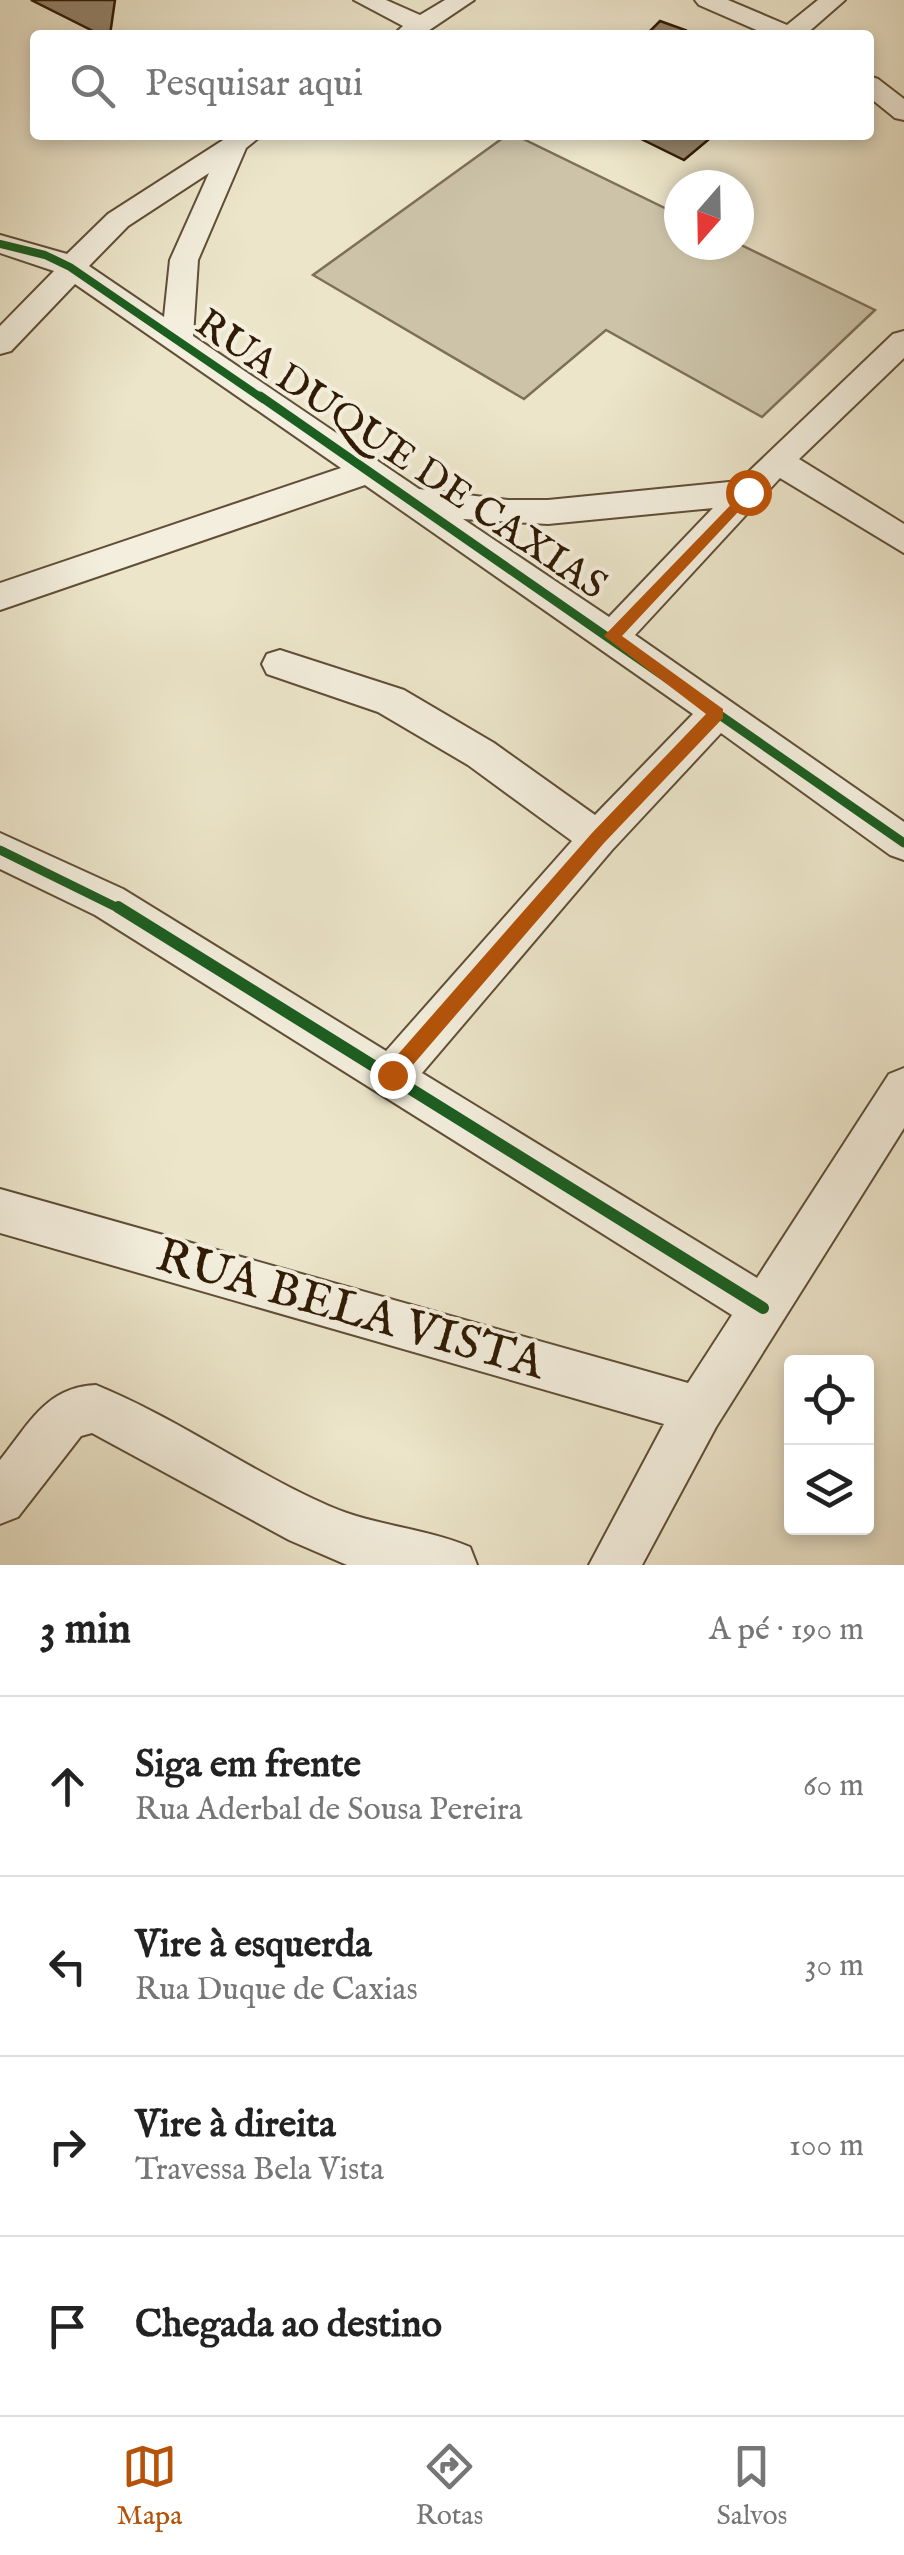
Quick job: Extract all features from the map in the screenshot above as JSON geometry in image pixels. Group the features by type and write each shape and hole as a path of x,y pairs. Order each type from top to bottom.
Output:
{"street":[{"path":"366,0 413,30 462,0"},
{"path":"708,0 777,30"},
{"path":"795,30 833,0"},
{"path":"874,88 904,112"},
{"path":"0,344 118,220 242,140"},
{"path":"178,341 178,286 184,260 242,140"},
{"name":"RUA DUQUE DE CAXIAS","path":"0,244 45,255 70,267 406,500 612,636 904,843"},
{"path":"612,636 777,462 904,341"},
{"path":"777,462 904,540"},
{"path":"0,597 366,472"},
{"path":"406,500 508,512 548,512 748,492"},
{"path":"280,664 391,702 481,754 598,838"},
{"path":"392,1075 598,838 717,713"},
{"path":"0,850 110,902 763,1308"},
{"path":"614,1565 700,1410 904,1089"},
{"name":"RUA BELA VISTA","path":"0,1211 700,1410"},
{"path":"3,1497 64,1419 74,1410 96,1409 307,1522 361,1556 452,1565"}],"shaded area":[{"path":"500,140 525,140 664,208 664,260 754,260 754,251 875,310 762,417 606,330 524,399 313,275"}],"building":[{"path":"31,0 115,0 111,30 91,30"},
{"path":"660,21 685,30 651,30"},
{"path":"643,140 708,140 684,160"}],"cycle path":[{"path":"0,244 45,255 70,267 612,637 904,843"},
{"path":"0,850 109,902 763,1308"}],"route":[{"path":"392,1075 598,838 717,713 612,636 748,492"}]}
